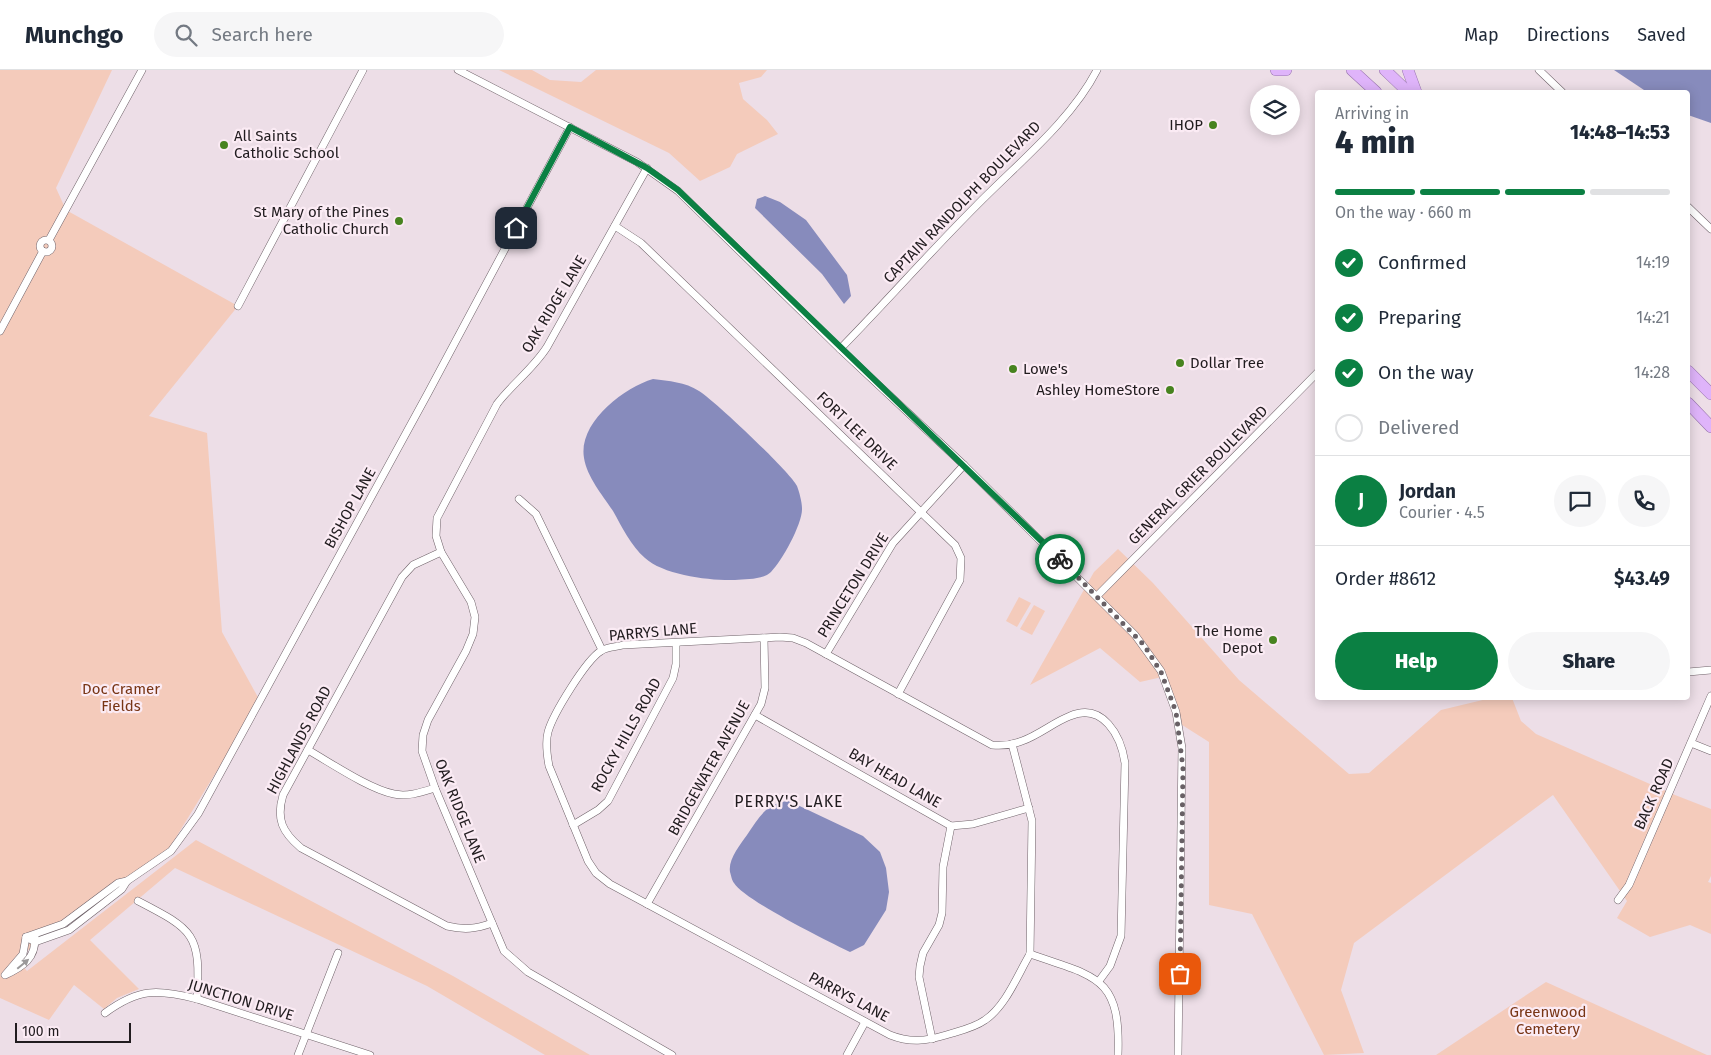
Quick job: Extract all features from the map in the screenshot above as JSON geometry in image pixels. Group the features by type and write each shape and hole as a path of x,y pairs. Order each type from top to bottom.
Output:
{"highway":[{"path":"1276,70 1286,70"},
{"path":"1352,70 1374,90"},
{"path":"1385,70 1406,90"},
{"path":"1408,70 1415,90"},
{"path":"1690,373 1711,393"},
{"path":"1690,405 1711,427"}],"street":[{"path":"0,331 43,251 51,250 52,245 49,240 142,70"},
{"path":"238,306 364,70"},
{"path":"458,70 647,168 678,190 840,349 964,465 1097,596 1135,635 1153,657 1171,695 1180,732 1183,768 1178,1055"},
{"name":"CAPTAIN RANDOLPH BOULEVARD","path":"840,349 957,225 1056,125 1089,86 1097,70"},
{"path":"1539,70 1560,90"},
{"name":"BISHOP LANE","path":"26,938 35,932 63,924 118,883 127,881 171,851 198,814 428,393 570,127"},
{"name":"OAK RIDGE LANE","path":"647,168 547,347 538,360 507,390 497,404 444,500 437,518 436,536 441,552 471,602 475,616 473,634 428,720 423,734 422,751 435,788 504,951 528,972 672,1055"},
{"path":"1690,209 1711,229"},
{"name":"FORT LEE DRIVE","path":"615,226 641,243 955,545 961,558 962,572 960,580 898,694"},
{"name":"GENERAL GRIER BOULEVARD","path":"1097,596 1315,375"},
{"name":"PRINCETON DRIVE","path":"826,654 882,558 964,465"},
{"path":"520,499 536,514 602,650"},
{"name":"HIGHLANDS ROAD","path":"441,552 413,565 402,578 283,795 279,809 282,825 290,838 301,848 447,926 477,929 492,923"},
{"name":"PARRYS LANE","path":"1030,954 998,1008 986,1020 973,1027 932,1039 916,1041 901,1039 865,1022 610,884 596,873 588,861 549,766 546,749 548,732 554,717 584,669 602,650 623,646 764,638 793,638 826,654 992,745 1024,741 1069,716 1088,713 1099,715 1108,723 1122,746 1125,763 1121,936 1110,966 1099,981"},
{"name":"BRIDGEWATER AVENUE","path":"648,904 761,704 765,688 764,638"},
{"name":"ROCKY HILLS ROAD","path":"573,825 598,810 608,801 673,678 676,664 676,643"},
{"path":"1690,672 1711,670"},
{"name":"BACK ROAD","path":"1618,900 1629,885 1711,696"},
{"name":"BAY HEAD LANE","path":"755,715 951,826 974,824 1029,808"},
{"path":"1691,742 1711,751"},
{"path":"1012,744 1032,822 1030,954 1087,974 1099,981 1110,996 1116,1010 1119,1026 1118,1055"},
{"path":"308,750 381,790 394,794 411,795 435,788"},
{"path":"932,1039 919,977 923,953 939,925 942,913 943,867 951,826"},
{"name":"BISHOP LANE","path":"35,942 56,936 78,924 122,889 127,881"},
{"path":"138,901 175,921 194,941 199,957 197,999"},
{"path":"3,977 27,962 34,950 35,932"},
{"path":"3,977 23,954 26,938 35,942"},
{"path":"298,1055 304,1034 338,953"},
{"name":"JUNCTION DRIVE","path":"105,1013 125,1000 148,992 164,992 197,999 370,1055"},
{"path":"847,1055 865,1022"}],"green space":[{"name":"Doc Cramer Fields","path":"0,70 112,70 56,188 66,210 238,306 149,416 207,433 222,632 260,701 170,847 16,959 27,971 196,840 453,976 590,1055 545,1055 427,986 175,868 90,940 139,989 117,998 104,1009 74,985 49,1020 0,998"},
{"path":"499,70 532,70 550,80 581,82 596,70 767,70 761,77 739,83 743,99 767,120 778,134 737,154 730,167 700,181 669,153"},
{"path":"1118,549 1153,583 1239,680 1349,774 1369,773 1441,710 1483,700 1513,700 1521,721 1536,734 1711,809 1711,876 1708,882 1711,883 1711,934 1690,925 1650,937 1617,918 1627,901 1553,795 1354,943 1341,990 1364,1053 1324,1055 1252,914 1209,905 1209,742 1179,723 1162,677 1140,682 1100,648 1030,685 1094,572"},
{"path":"1019,597 1031,603 1017,627 1006,621"},
{"path":"1034,605 1045,611 1032,635 1020,629"},
{"name":"Greenwood Cemetery","path":"1546,982 1707,1055 1436,1055"}],"water":[{"path":"1614,70 1711,70 1711,123 1690,116 1690,90 1644,90"},
{"path":"765,196 780,202 806,220 847,275 851,296 844,304 822,274 755,208 757,199"},
{"path":"653,379 677,382 699,391 735,421 767,452 797,486 802,506 799,523 786,551 776,567 768,575 749,579 713,579 688,576 663,569 653,564 640,553 600,493 584,458 584,445 588,432 595,420 616,399 629,390"},
{"path":"789,801 863,836 880,852 886,868 889,892 886,910 864,945 850,952 753,900 733,881 730,872 731,862 755,822 769,808 781,802"}],"way so far":[{"path":"1060,559 1144,645 1161,672 1176,712 1183,768 1180,974"}],"place":[{"name":"IHOP","path":"1213,125"},
{"name":"All Saints Catholic School","path":"224,145"},
{"name":"St Mary of the Pines Catholic Church","path":"399,221"},
{"name":"Dollar Tree","path":"1180,363"},
{"name":"Lowe's","path":"1013,369"},
{"name":"Ashley HomeStore","path":"1170,390"},
{"name":"The Home Depot","path":"1273,640"}],"district":[{"name":"PERRY'S LAKE","path":"789,801"}],"route":[{"path":"516,228 570,127 647,168 678,190 840,349 964,465 1060,559"}]}
